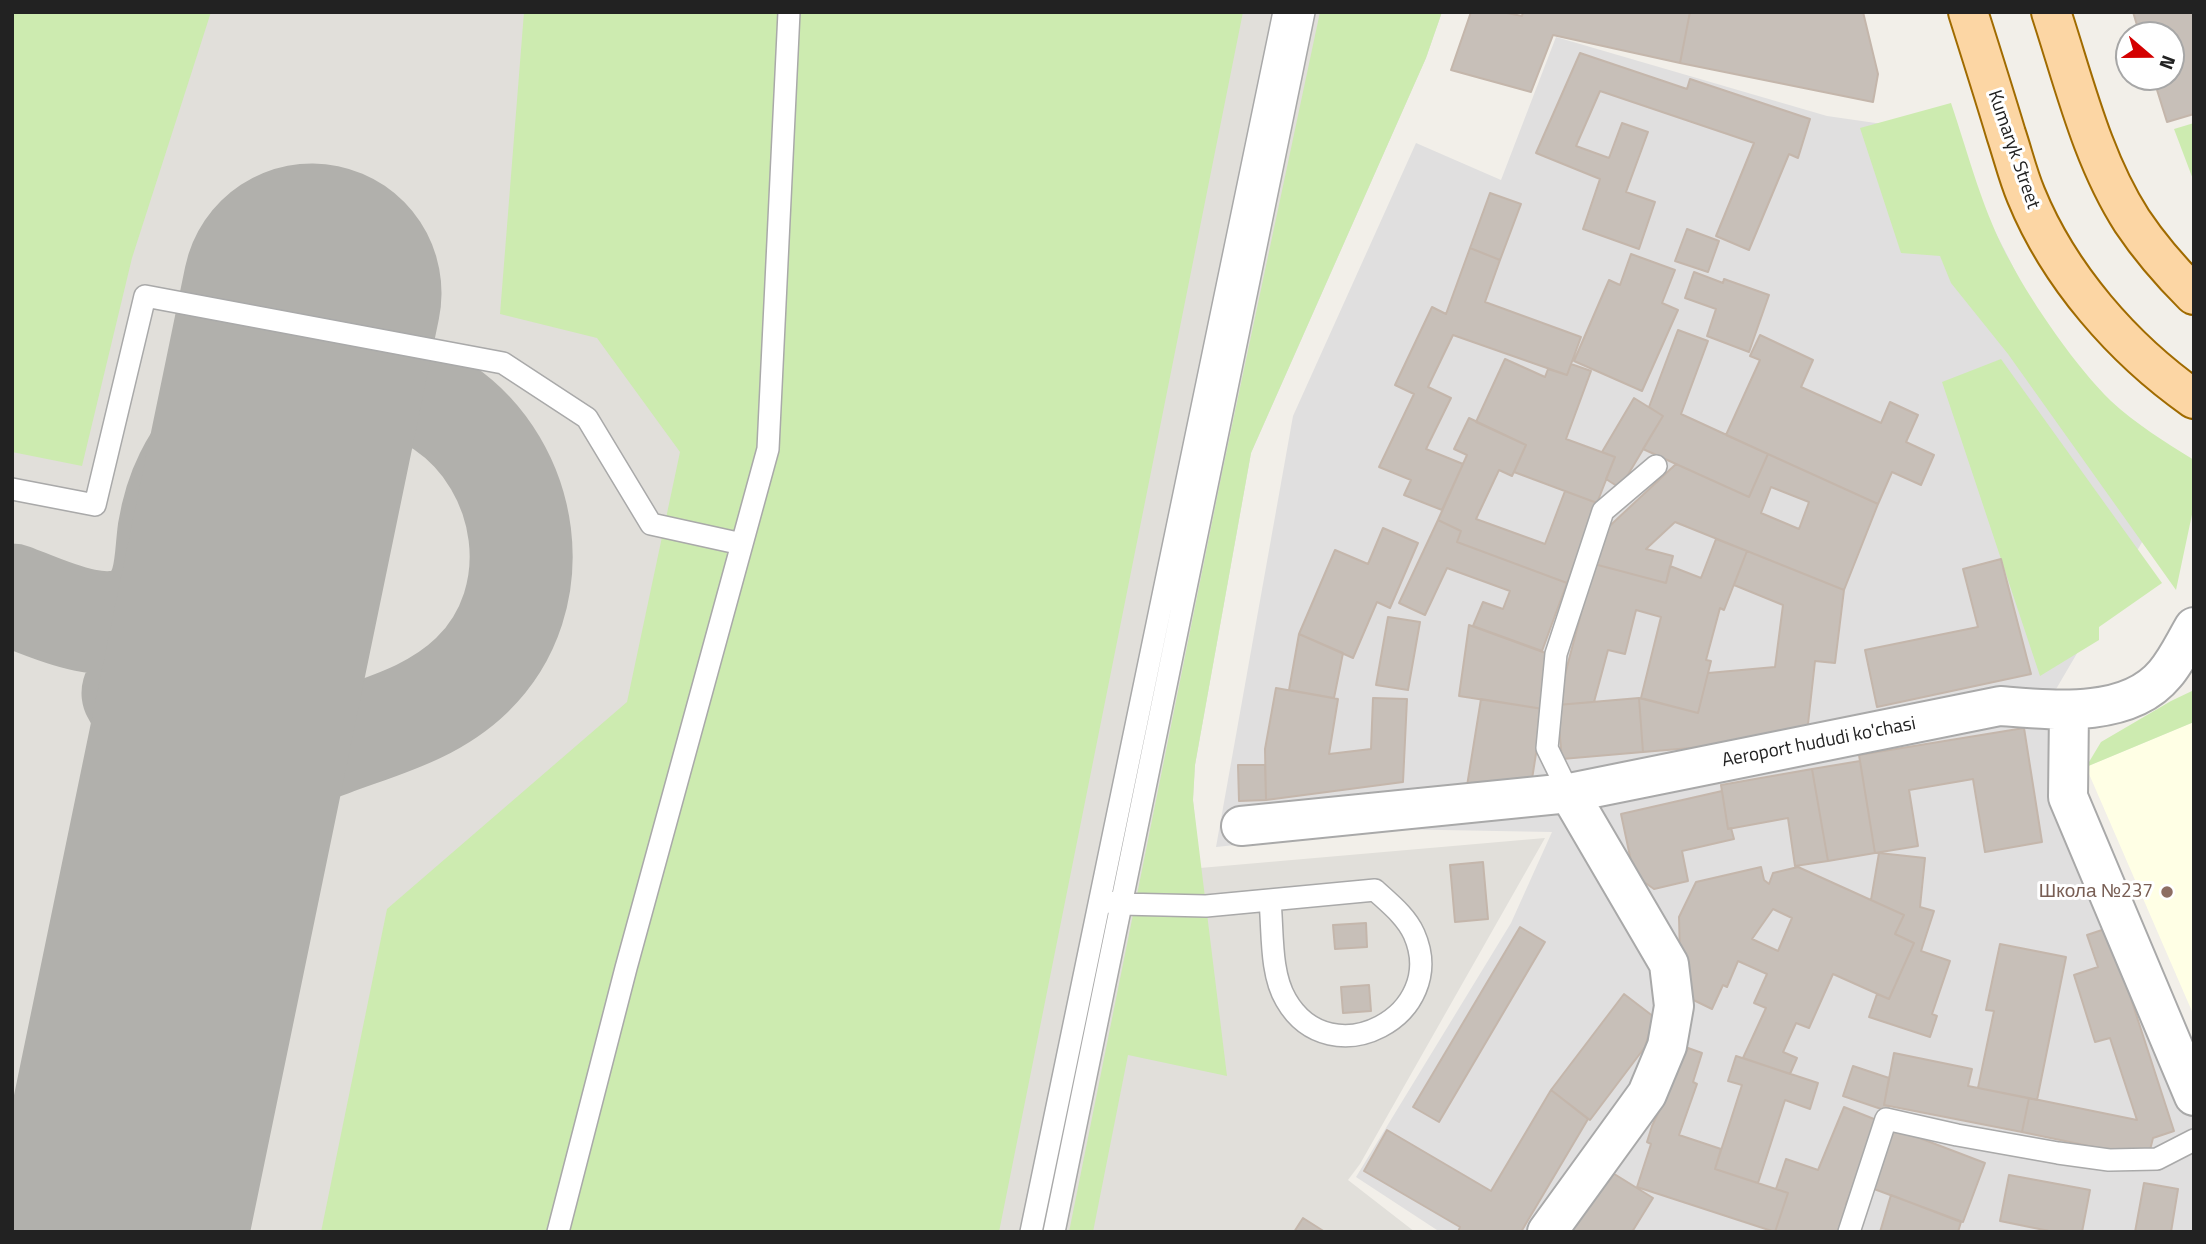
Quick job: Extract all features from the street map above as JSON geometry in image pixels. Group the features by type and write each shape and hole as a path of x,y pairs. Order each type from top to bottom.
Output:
{"main road":[{"name":"Kumaryk Street","path":"1968,12 2026,195 2044,233 2065,268 2112,326 2152,365 2194,399"},
{"path":"2051,12 2104,166 2131,220 2174,275 2194,295"}],"street":[{"name":"Aeroport hududi ko'chasi","path":"1241,826 1569,793 2000,706 2069,711 2105,706 2138,695 2164,675 2194,627"},
{"path":"2069,711 2068,797 2194,1096"},
{"path":"1547,1232 1647,1094 1667,1046 1674,1006 1669,964 1569,793"}],"lane":[{"path":"558,1232 626,968 768,449 789,12"},
{"path":"1031,1232 1284,12"},
{"path":"1054,1232 1304,12"},
{"path":"12,489 95,505 145,296 503,363 587,418 651,524 742,544"},
{"path":"1569,793 1547,748 1556,654 1603,511 1656,466"},
{"path":"1099,900 1121,904 1206,905 1375,890 1405,919 1418,945 1418,983 1400,1014 1383,1027 1349,1036 1315,1028 1298,1016 1286,999 1277,971 1270,901"},
{"path":"1849,1232 1886,1119 1957,1135 2109,1160 2157,1159 2194,1140"}],"shaded area":[{"path":"12,12 1442,12 1426,58 1251,453 1195,765 1193,800 1200,868 1545,838 1360,1164 1348,1180 1415,1232 12,1232"},
{"path":"1556,37 1827,116 1945,133 2148,532 2045,708 2194,1113 2194,1232 1440,1232 1356,1177 1511,923 1552,832 1386,829 1216,847 1293,416 1416,143 1501,180"},
{"name":"Школа №237","path":"2194,722 2194,1016 2086,767"}],"green space":[{"path":"12,12 211,12 132,258 82,466 12,452"},
{"path":"524,12 1243,12 999,1232 321,1232 387,909 627,702 680,452 597,338 500,314"},
{"path":"1320,12 1442,12 1426,58 1251,453 1195,765 1193,800 1227,1076 1128,1055 1093,1232 1069,1232 1223,468"},
{"path":"1951,103 1992,224 2011,263 2044,317 2084,372 2111,401 2141,425 2194,460 2194,505 2176,590 2008,354 1951,283 1940,256 1901,253 1860,128"},
{"path":"2194,123 2194,182 2174,129"},
{"path":"2001,359 2162,583 2099,627 2099,640 2040,676 1942,382"},
{"path":"2194,690 2194,722 2086,767 2101,742"}],"building":[{"path":"1471,12 1502,12 1522,16 1523,12 1690,12 1680,63 1553,35 1531,92 1451,70"},
{"path":"1690,12 1863,12 1878,74 1873,102 1680,63"},
{"path":"2133,12 2194,12 2194,114 2167,122 2157,91 2185,91 2185,21 2136,21"},
{"path":"1580,53 1687,89 1690,79 1810,119 1798,158 1789,154 1749,250 1716,236 1754,143 1600,91 1576,146 1609,158 1622,123 1648,132 1626,192 1655,202 1639,249 1583,229 1600,179 1536,153"},
{"path":"1490,193 1521,204 1500,260 1470,248"},
{"path":"1687,229 1719,241 1708,272 1675,261"},
{"path":"1470,248 1500,260 1485,302 1581,337 1567,375 1453,335 1428,387 1451,398 1426,449 1463,464 1442,510 1404,495 1411,480 1379,467 1414,394 1395,385 1432,307 1446,314"},
{"path":"1631,254 1675,270 1662,303 1678,310 1642,391 1574,361 1609,280 1620,285"},
{"path":"1694,272 1723,283 1724,279 1769,295 1749,352 1707,336 1716,309 1685,298"},
{"path":"1678,330 1708,341 1681,414 1768,454 1749,497 1643,449 1663,416 1649,407"},
{"path":"1760,335 1813,360 1801,387 1881,423 1890,402 1918,415 1906,442 1934,455 1921,485 1892,472 1878,504 1726,435 1760,360 1750,356"},
{"path":"1505,359 1545,377 1548,369 1567,375 1571,364 1591,371 1566,439 1615,457 1597,503 1514,472 1526,445 1476,422"},
{"path":"1634,398 1663,416 1620,488 1606,479 1615,457 1602,452"},
{"path":"1469,418 1526,445 1512,476 1499,470 1476,519 1545,544 1565,491 1597,503 1567,583 1457,542 1461,531 1438,520 1467,455 1454,449"},
{"path":"1768,454 1878,504 1844,590 1675,522 1646,549 1673,556 1666,583 1594,564 1601,534 1676,464 1749,497","holes":["1771,487 1809,502 1799,529 1761,513"]},
{"path":"1438,520 1461,531 1457,542 1567,583 1542,651 1473,626 1483,602 1503,609 1510,591 1447,568 1425,615 1399,603"},
{"path":"1383,528 1418,543 1390,608 1377,602 1353,658 1299,634 1335,550 1368,564"},
{"path":"1716,539 1747,551 1724,610 1720,608 1706,660 1711,661 1698,713 1641,698 1661,617 1636,610 1625,654 1608,650 1594,702 1557,705 1594,564 1666,583 1670,566 1701,578"},
{"path":"1747,551 1844,590 1835,663 1815,661 1809,738 1643,752 1639,698 1698,713 1708,673 1775,667 1783,605 1734,585"},
{"path":"2001,559 2031,674 1877,707 1865,650 1978,627 1963,569"},
{"path":"1388,617 1420,622 1408,690 1376,685"},
{"path":"1469,625 1551,655 1543,709 1459,696"},
{"path":"1299,634 1343,653 1334,698 1289,690"},
{"path":"1276,688 1338,699 1329,754 1371,749 1373,698 1407,699 1403,782 1266,800 1265,749"},
{"path":"1639,698 1643,752 1562,759 1557,705"},
{"path":"1481,699 1543,709 1532,779 1467,786"},
{"path":"2024,728 2042,842 1985,852 1973,779 1909,790 1918,846 1875,853 1859,755"},
{"path":"1860,761 1875,853 1828,861 1812,769"},
{"path":"1238,765 1265,765 1266,800 1239,801"},
{"path":"1812,769 1828,861 1795,866 1788,818 1728,829 1721,785"},
{"path":"1722,791 1728,829 1731,828 1734,839 1682,851 1688,881 1654,889 1634,875 1621,814"},
{"path":"1879,853 1925,858 1920,907 1934,911 1921,951 1950,961 1932,1014 1937,1016 1930,1037 1869,1017 1877,994 1889,999 1914,943 1895,934 1904,915 1871,900"},
{"path":"1483,862 1488,919 1455,922 1450,865"},
{"path":"1761,867 1764,880 1769,884 1773,873 1798,867 1904,915 1895,934 1914,943 1889,999 1833,974 1809,1028 1796,1023 1783,1052 1797,1058 1790,1074 1743,1058 1766,1008 1754,1003 1767,974 1738,961 1727,987 1723,985 1712,1009 1681,994 1679,917 1696,882","holes":["1773,909 1792,918 1778,951 1752,939"]},
{"path":"1366,923 1367,947 1335,949 1333,925"},
{"path":"1520,927 1545,942 1439,1122 1413,1107"},
{"path":"2108,928 2174,1131 2153,1138 2150,1150 2103,1149 2022,1132 2029,1098 2137,1120 2110,1038 2095,1042 2074,975 2098,967 2087,935"},
{"path":"2000,944 2066,957 2037,1100 1978,1088 1994,1011 1986,1010"},
{"path":"1369,985 1371,1011 1343,1013 1341,987"},
{"path":"1624,994 1654,1017 1645,1047 1590,1120 1551,1090"},
{"path":"1688,1048 1702,1053 1693,1082 1697,1084 1679,1135 1721,1149 1715,1169 1788,1193 1775,1232 1637,1187 1651,1144 1647,1142 1652,1126"},
{"path":"1894,1053 1972,1069 1968,1086 2029,1098 2022,1132 1884,1105"},
{"path":"1736,1056 1818,1083 1810,1109 1785,1100 1758,1183 1715,1169 1742,1085 1728,1081"},
{"path":"1853,1066 1889,1078 1884,1105 1889,1106 1887,1111 1843,1096"},
{"path":"1551,1090 1588,1119 1521,1232 1458,1232 1460,1227 1364,1171 1387,1130 1491,1191"},
{"path":"1844,1107 1879,1121 1846,1204 1850,1205 1841,1232 1775,1232 1788,1193 1776,1189 1786,1159 1818,1170"},
{"path":"1888,1126 1985,1163 1963,1222 1866,1186"},
{"path":"1603,1167 1653,1198 1632,1232 1570,1232"},
{"path":"2009,1175 2090,1190 2082,1232 2054,1232 2000,1221"},
{"path":"2144,1183 2178,1189 2171,1232 2135,1232"},
{"path":"1891,1195 1961,1222 1958,1232 1880,1232"},
{"path":"1303,1218 1325,1232 1294,1232"}],"taxiway":[{"path":"12,595 59,613 94,622 127,620 141,613 150,605 161,586 170,524 177,497 186,476 207,444 233,418 265,398 299,384 336,378 373,380 409,389 443,407 472,432 495,463 511,497 520,534 520,572 513,609 497,644 472,675 442,699 391,723 308,753 248,765 218,761 194,749 134,694"},
{"path":"133,693 158,742 176,794 184,841 183,917"},
{"path":"166,999 186,1232"}],"runway":[{"path":"118,1232 312,293"}],"place":[{"name":"Школа №237","path":"2167,892"}]}
